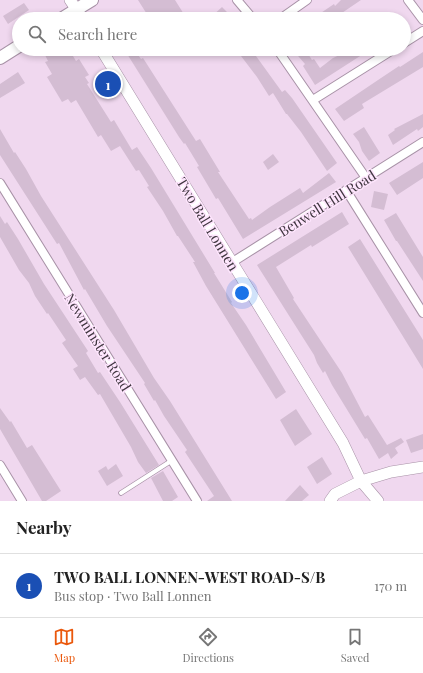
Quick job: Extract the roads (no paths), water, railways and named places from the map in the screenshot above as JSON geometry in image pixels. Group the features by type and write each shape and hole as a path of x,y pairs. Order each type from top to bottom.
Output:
{"main road":[{"path":"76,9 92,0"},
{"path":"0,58 12,50"},
{"name":"Two Ball Lonnen","path":"105,56 231,263 343,443 362,481 378,501"},
{"path":"330,501 335,494 362,481 391,472 423,467"}],"street":[{"path":"237,0 247,12"},
{"path":"290,12 307,0"},
{"path":"408,0 423,20"},
{"path":"411,39 423,31"},
{"path":"282,56 366,178"},
{"path":"313,100 383,56"},
{"name":"Benwell Hill Road","path":"231,263 423,142"},
{"name":"Newminster Road","path":"0,183 197,501"},
{"path":"346,190 423,313"},
{"path":"0,465 22,501"}],"lane":[{"path":"122,493 171,461"}],"place":[{"name":"TWO BALL LONNEN-WEST ROAD-S/B","path":"108,84"}]}
